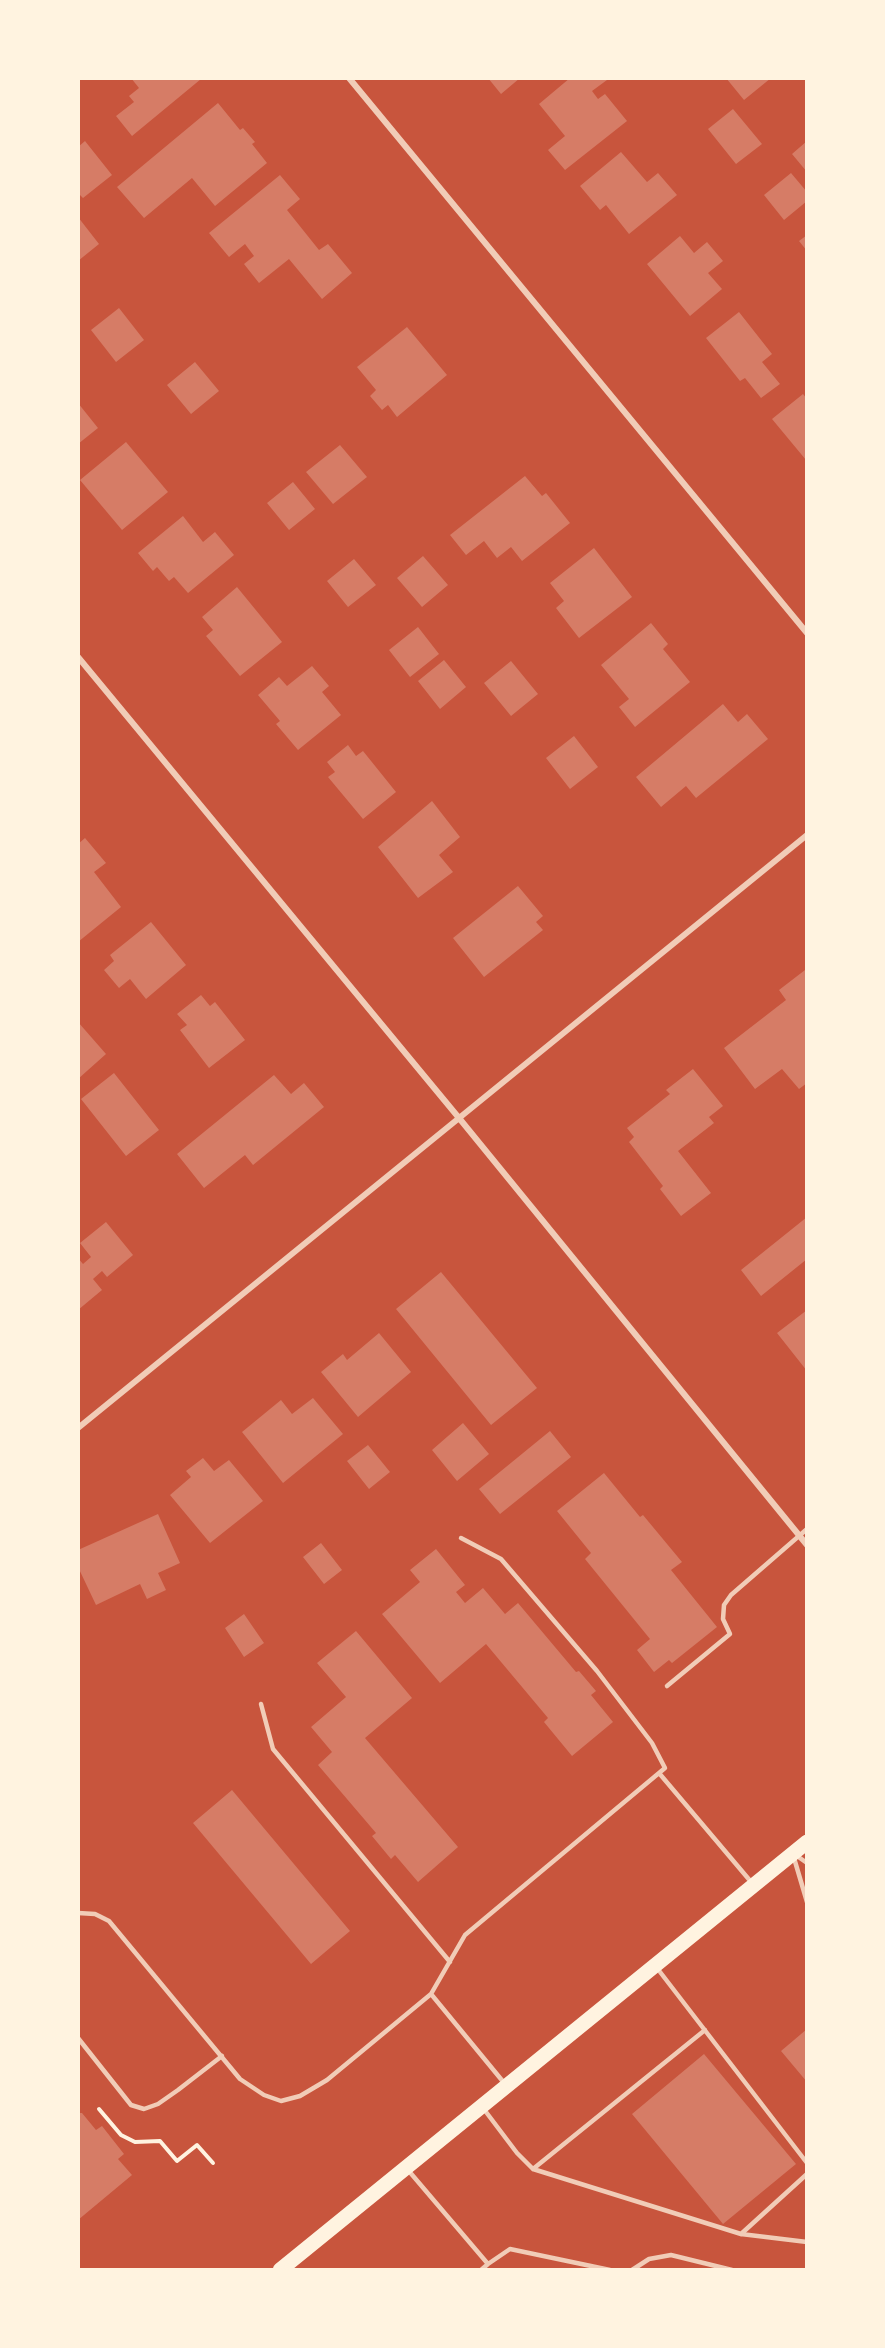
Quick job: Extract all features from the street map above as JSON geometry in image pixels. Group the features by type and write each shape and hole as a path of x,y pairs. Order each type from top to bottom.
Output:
{"main road":[{"path":"280,2270 807,1842"}],"street":[{"path":"349,78 566,338 807,633"},
{"path":"78,657 459,1118 807,1545"},
{"path":"78,1428 807,835"}],"lane":[{"path":"667,1686 730,1634 723,1619 724,1605 731,1595 807,1529"},
{"path":"78,1913 95,1914 109,1921 240,2079 264,2095 281,2101 300,2096 327,2080 431,1994 465,1935 665,1768 652,1743 597,1671 501,1559 461,1538"},
{"path":"261,1704 273,1749 450,1962"},
{"path":"659,1773 754,1885"},
{"path":"793,1854 807,1863"},
{"path":"793,1854 807,1902"},
{"path":"655,1966 807,2163"},
{"path":"431,1994 507,2086"},
{"path":"533,2169 705,2030"},
{"path":"78,2038 131,2105 144,2109 178,2090 222,2056"},
{"path":"482,2106 517,2153 533,2169 741,2235 807,2242"},
{"path":"406,2168 488,2264"},
{"path":"741,2235 807,2174"},
{"path":"481,2270 510,2250 610,2270"},
{"path":"632,2270 649,2259 671,2255 732,2270"}],"path":[{"path":"99,2109 121,2134 135,2142 160,2141 177,2161 198,2145 213,2163"}],"building":[{"path":"131,78 201,79 132,136 116,116 134,102 129,96 139,88"},
{"path":"488,78 520,78 501,94"},
{"path":"570,78 605,78 607,80 592,91 598,99 605,94 627,121 565,170 548,150 565,136 539,104"},
{"path":"726,78 771,78 744,100"},
{"path":"218,103 240,130 243,128 255,142 252,144 267,163 215,206 192,178 144,218 117,187"},
{"path":"733,109 762,144 736,164 708,129"},
{"path":"85,141 112,175 83,198 78,193 78,147"},
{"path":"807,141 807,172 792,154"},
{"path":"621,152 647,182 658,173 677,195 629,234 606,205 600,210 580,186"},
{"path":"791,173 807,192 807,201 784,220 764,195"},
{"path":"280,175 300,199 287,210 319,250 328,244 352,273 322,299 289,259 259,283 244,264 254,256 245,244 229,257 209,233"},
{"path":"78,217 99,244 78,261"},
{"path":"807,235 807,251 799,241"},
{"path":"680,236 694,253 707,242 723,261 708,273 722,289 690,316 647,264"},
{"path":"119,308 144,340 116,362 91,330"},
{"path":"739,312 772,354 762,362 780,384 761,398 745,378 740,381 706,338"},
{"path":"407,327 447,375 397,417 388,405 382,410 370,396 376,390 357,367"},
{"path":"195,362 219,391 191,414 167,385"},
{"path":"803,394 807,399 806,460 772,419"},
{"path":"78,403 98,428 78,444"},
{"path":"126,442 168,492 122,530 80,480"},
{"path":"340,445 367,477 333,504 306,472"},
{"path":"525,476 542,496 546,493 570,523 522,561 511,547 497,558 484,541 466,555 450,535"},
{"path":"293,482 315,509 289,530 267,503"},
{"path":"183,516 203,542 215,532 234,555 188,593 174,577 169,581 157,567 153,571 138,553"},
{"path":"594,548 632,597 579,638 556,608 564,601 550,583"},
{"path":"423,556 448,585 422,607 397,578"},
{"path":"354,559 376,585 348,607 327,581"},
{"path":"237,587 282,642 240,676 206,636 213,630 202,617"},
{"path":"651,623 668,644 663,649 690,682 635,727 619,707 629,699 601,665"},
{"path":"418,627 439,654 410,677 389,650"},
{"path":"444,660 466,687 440,709 418,681"},
{"path":"511,661 538,694 511,716 484,683"},
{"path":"312,666 329,686 322,692 341,715 298,750 276,724 280,721 258,695 279,677 287,686"},
{"path":"723,704 738,722 747,714 768,739 696,798 686,786 661,807 636,777"},
{"path":"574,736 598,767 570,789 546,758"},
{"path":"348,745 356,756 363,751 396,792 363,819 328,777 335,772 327,762"},
{"path":"432,801 460,837 439,855 453,872 418,898 378,847"},
{"path":"85,838 106,863 94,872 121,907 78,942 78,844"},
{"path":"518,886 543,916 536,922 543,930 484,977 453,938"},
{"path":"151,922 186,965 146,999 130,979 119,988 104,970 114,961 110,955"},
{"path":"805,970 807,973 807,1083 799,1089 782,1069 755,1089 724,1048 786,1000 779,990"},
{"path":"201,995 210,1006 215,1002 245,1040 209,1068 180,1030 187,1025 177,1014"},
{"path":"78,1022 106,1054 78,1079"},
{"path":"693,1069 723,1106 709,1117 714,1123 678,1151 711,1193 681,1216 660,1189 663,1186 629,1142 634,1137 627,1128 670,1094 666,1090"},
{"path":"114,1073 159,1130 126,1156 81,1099"},
{"path":"274,1075 291,1094 304,1083 324,1107 253,1165 245,1155 204,1188 177,1154"},
{"path":"807,1217 807,1259 761,1296 741,1270"},
{"path":"106,1222 133,1255 107,1277 102,1271 93,1279 102,1290 78,1310 78,1258 83,1264 91,1257 80,1243"},
{"path":"441,1272 537,1388 491,1425 396,1309"},
{"path":"807,1310 807,1371 777,1333"},
{"path":"379,1333 411,1372 358,1417 321,1372 343,1354 347,1360"},
{"path":"313,1398 343,1434 283,1483 242,1432 281,1400 292,1414"},
{"path":"463,1423 489,1454 457,1481 432,1450"},
{"path":"550,1431 571,1457 500,1514 479,1489"},
{"path":"368,1445 390,1472 369,1489 347,1461"},
{"path":"203,1458 214,1471 229,1460 263,1501 210,1543 170,1495 191,1477 186,1471"},
{"path":"604,1473 640,1517 643,1515 682,1562 671,1570 717,1627 672,1663 669,1660 654,1672 637,1650 650,1639 585,1559 591,1553 557,1511"},
{"path":"158,1514 180,1563 158,1573 166,1590 147,1599 140,1584 96,1605 78,1567 78,1550"},
{"path":"321,1543 342,1570 324,1584 303,1557"},
{"path":"436,1549 465,1585 456,1592 465,1603 483,1588 505,1614 518,1603 576,1672 579,1671 596,1691 591,1695 613,1722 572,1756 544,1722 548,1718 486,1644 440,1683 382,1614 420,1582 410,1570"},
{"path":"244,1614 264,1643 244,1657 225,1628"},
{"path":"356,1631 412,1698 365,1738 458,1847 418,1882 395,1855 391,1859 372,1836 376,1833 318,1765 332,1752 311,1727 346,1697 317,1663"},
{"path":"232,1790 350,1931 311,1964 193,1823"},
{"path":"807,2029 807,2082 781,2051"},
{"path":"704,2054 796,2164 723,2224 632,2114"},
{"path":"78,2113 82,2113 96,2130 102,2126 124,2154 118,2159 132,2175 78,2220"}]}
